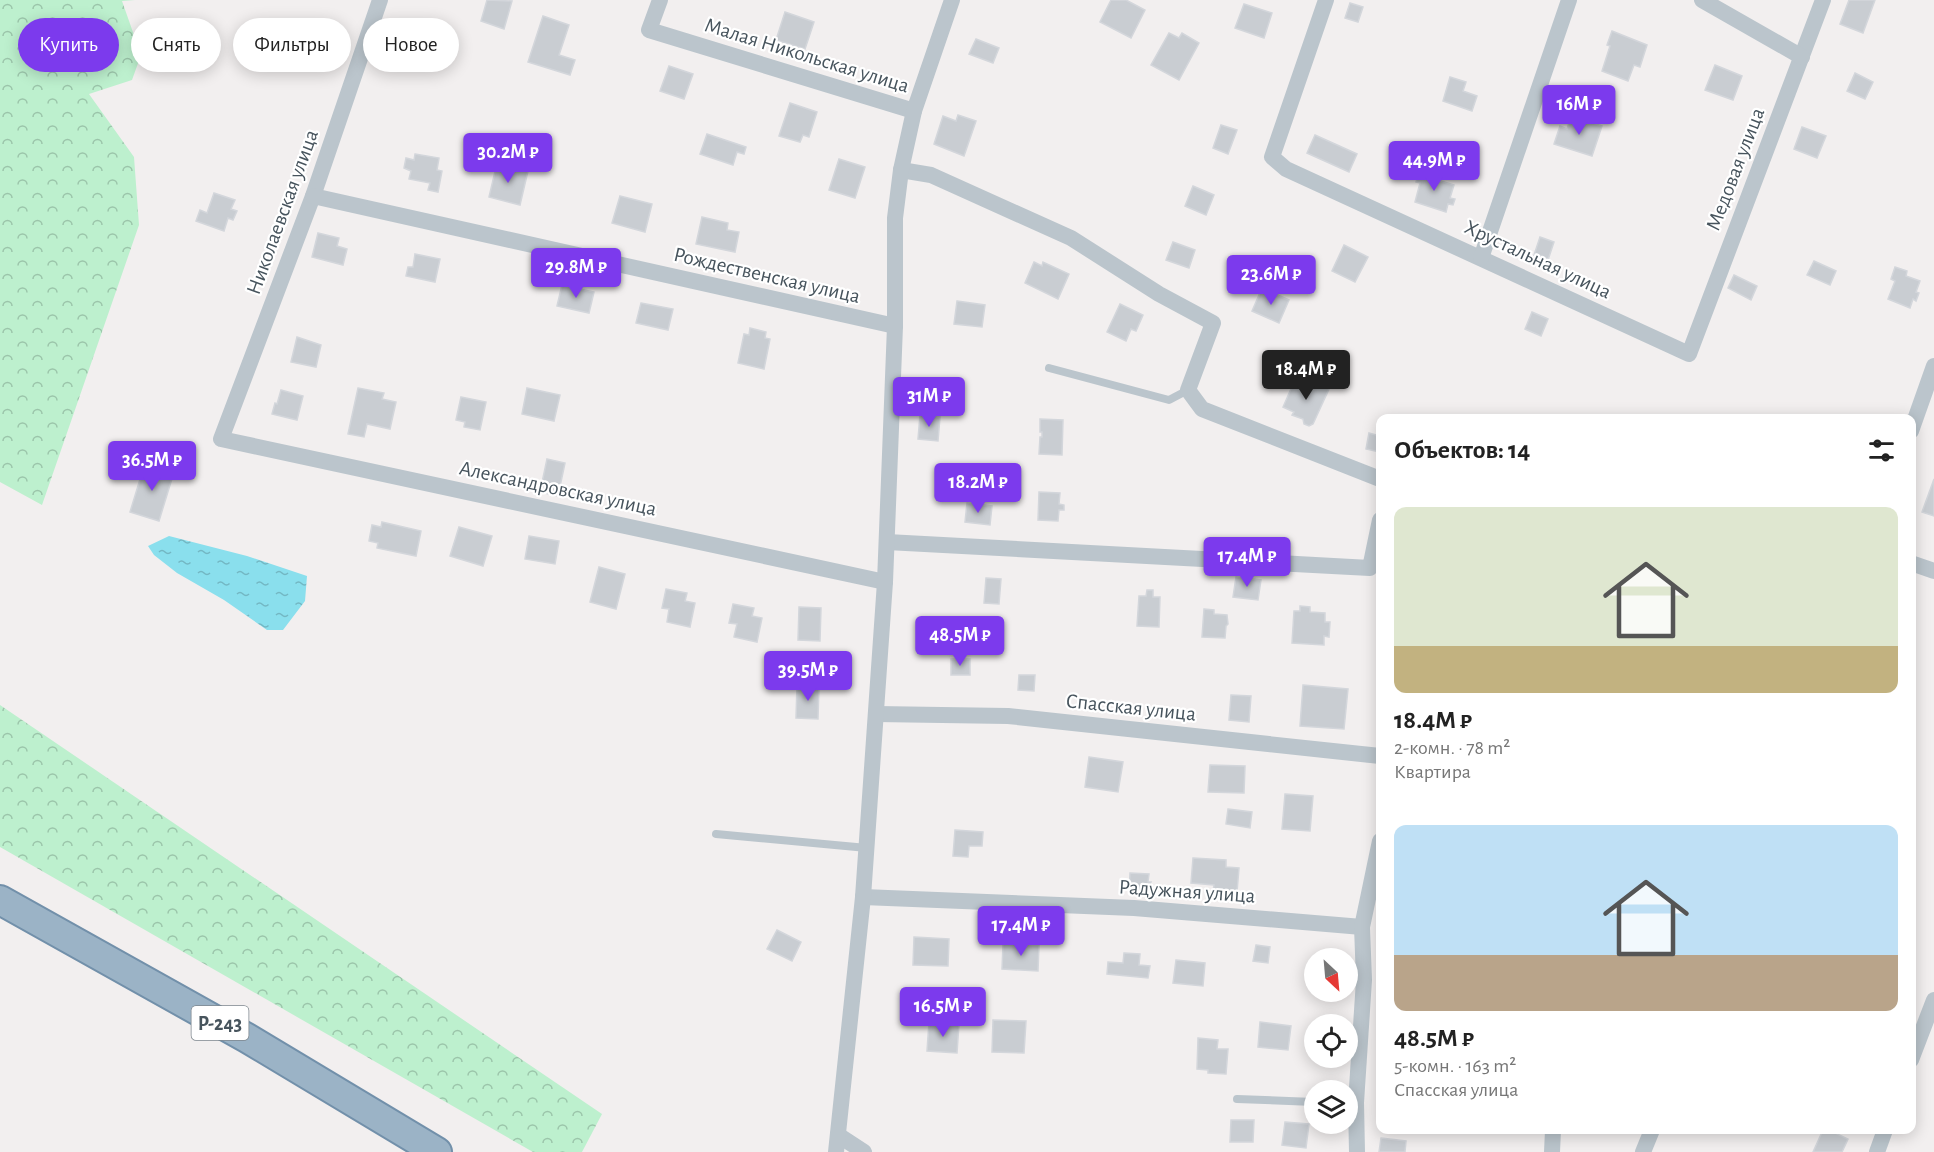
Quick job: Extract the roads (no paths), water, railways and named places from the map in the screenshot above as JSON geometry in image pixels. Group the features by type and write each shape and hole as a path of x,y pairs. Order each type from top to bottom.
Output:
{"highway":[{"name":"Р-243","path":"0,900 256,1044 437,1152"}],"street":[{"name":"Николаевская улица","path":"221,438 313,196 380,0"},
{"name":"Малая Никольская улица","path":"660,0 649,30 915,111"},
{"path":"836,1152 863,897 885,582 895,326 896,218 901,170 915,111 952,0"},
{"name":"Хрустальная улица","path":"1326,0 1272,157 1286,169 1689,354"},
{"path":"1481,258 1569,0"},
{"path":"1702,0 1802,57"},
{"name":"Медовая улица","path":"1689,354 1823,0"},
{"path":"901,170 931,175 1071,238 1158,294 1213,323 1188,390 1202,409 1376,477"},
{"name":"Рождественская улица","path":"313,196 895,326"},
{"path":"1916,417 1934,366"},
{"name":"Александровская улица","path":"221,438 885,582"},
{"path":"886,542 1370,568 1376,539"},
{"path":"1916,565 1934,571"},
{"name":"Спасская улица","path":"876,714 1008,716 1376,756"},
{"path":"1354,1080 1364,980 1362,927 1376,860"},
{"name":"Радужная улица","path":"863,897 1134,908 1362,927"},
{"path":"1916,1047 1934,1000"},
{"path":"1355,1134 1357,1152"},
{"path":"1552,1152 1553,1134"},
{"path":"1643,1152 1650,1134"},
{"path":"1877,1152 1884,1134"},
{"path":"838,1135 864,1152"}],"lane":[{"path":"1049,368 1169,399 1188,390"},
{"path":"716,834 867,848"},
{"path":"1237,1099 1304,1102"}],"water":[{"path":"169,536 247,556 307,576 305,601 283,630 267,630 224,600 177,573 154,555 148,546"}]}
